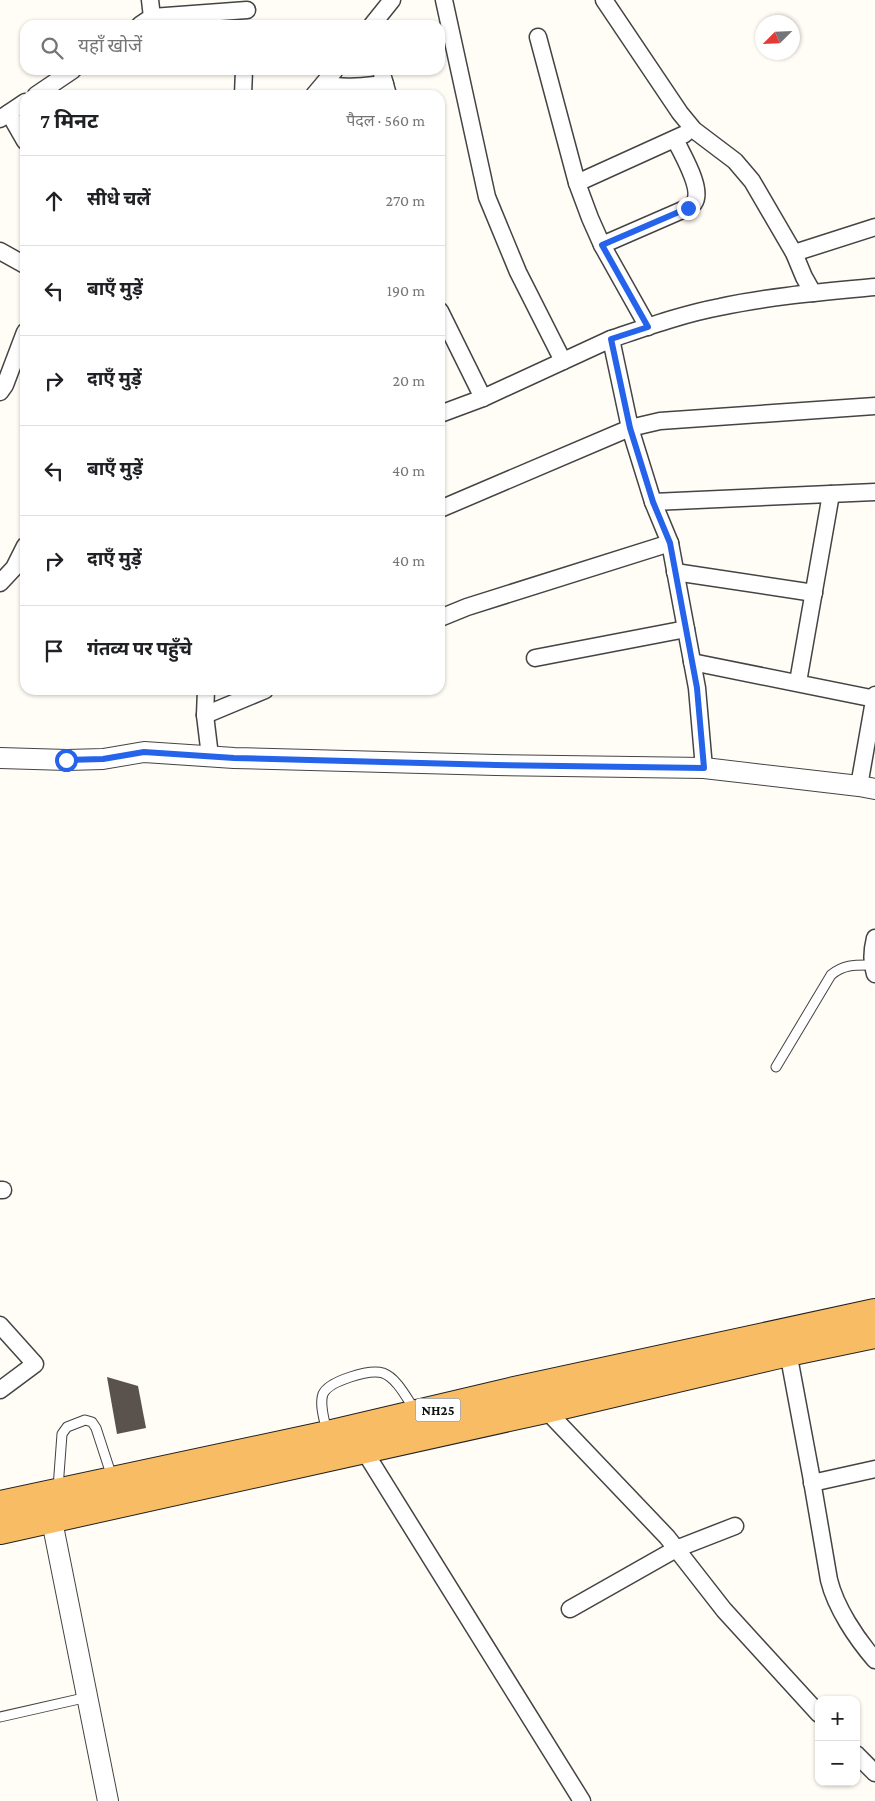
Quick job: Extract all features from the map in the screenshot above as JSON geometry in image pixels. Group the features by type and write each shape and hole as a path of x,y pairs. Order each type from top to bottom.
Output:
{"highway":[{"name":"NH25","path":"0,1530 114,1481 328,1435 510,1392 875,1313"},
{"name":"NH25","path":"0,1504 56,1505 363,1449 545,1409 788,1352 875,1334"}],"street":[{"path":"146,20 150,0"},
{"path":"376,20 392,0"},
{"path":"444,0 487,197 518,272 563,361"},
{"path":"604,0 680,114 694,130 735,161 752,181 794,253 813,293"},
{"path":"157,20 247,12"},
{"path":"538,37 577,183 602,245 648,327"},
{"path":"43,90 66,75"},
{"path":"242,90 244,75"},
{"path":"318,90 331,75"},
{"path":"318,90 385,83"},
{"path":"20,105 4,116 20,135"},
{"path":"577,183 694,130"},
{"path":"602,245 688,208 694,203 697,194 696,184 675,139"},
{"path":"794,253 875,227"},
{"path":"0,251 20,262"},
{"path":"445,412 483,398 611,339 685,315 721,306 813,293 875,287"},
{"path":"445,321 483,398"},
{"path":"611,339 630,428 653,502 670,543 697,688 704,768"},
{"path":"0,392 20,345"},
{"path":"445,507 630,428 660,422 875,406"},
{"path":"653,502 875,492"},
{"path":"798,682 831,494"},
{"path":"445,616 467,607 670,543"},
{"path":"0,584 14,568 20,556"},
{"path":"675,572 814,593"},
{"path":"0,584 20,577"},
{"path":"535,658 686,629"},
{"path":"0,758 94,759 144,752 210,756 496,765 704,768 867,788 875,698 692,662"},
{"path":"206,695 205,715 210,756"},
{"path":"205,715 253,695"},
{"path":"874,969 873,950 875,938"},
{"path":"0,1325 35,1364 0,1390"},
{"path":"788,1352 833,1597 875,1660"},
{"path":"545,1409 667,1537 724,1610 815,1710"},
{"path":"363,1449 582,1801"},
{"path":"812,1483 875,1469"},
{"path":"56,1505 88,1697 108,1801"},
{"path":"570,1609 676,1549 735,1526"},
{"path":"860,1758 875,1773"}],"lane":[{"path":"776,1067 831,975 839,968 850,965 874,969"},
{"path":"328,1435 322,1403 323,1395 328,1388 358,1375 371,1372 383,1373 392,1379 418,1414"},
{"path":"56,1505 62,1434 67,1426 86,1420 92,1422 96,1428 114,1481"},
{"path":"0,1717 88,1697"}],"building":[{"path":"107,1377 138,1386 146,1428 117,1434"}],"route":[{"path":"66,760 103,759 144,752 234,758 704,768 697,688 670,543 653,502 630,428 611,339 648,327 602,245 688,208"}]}
